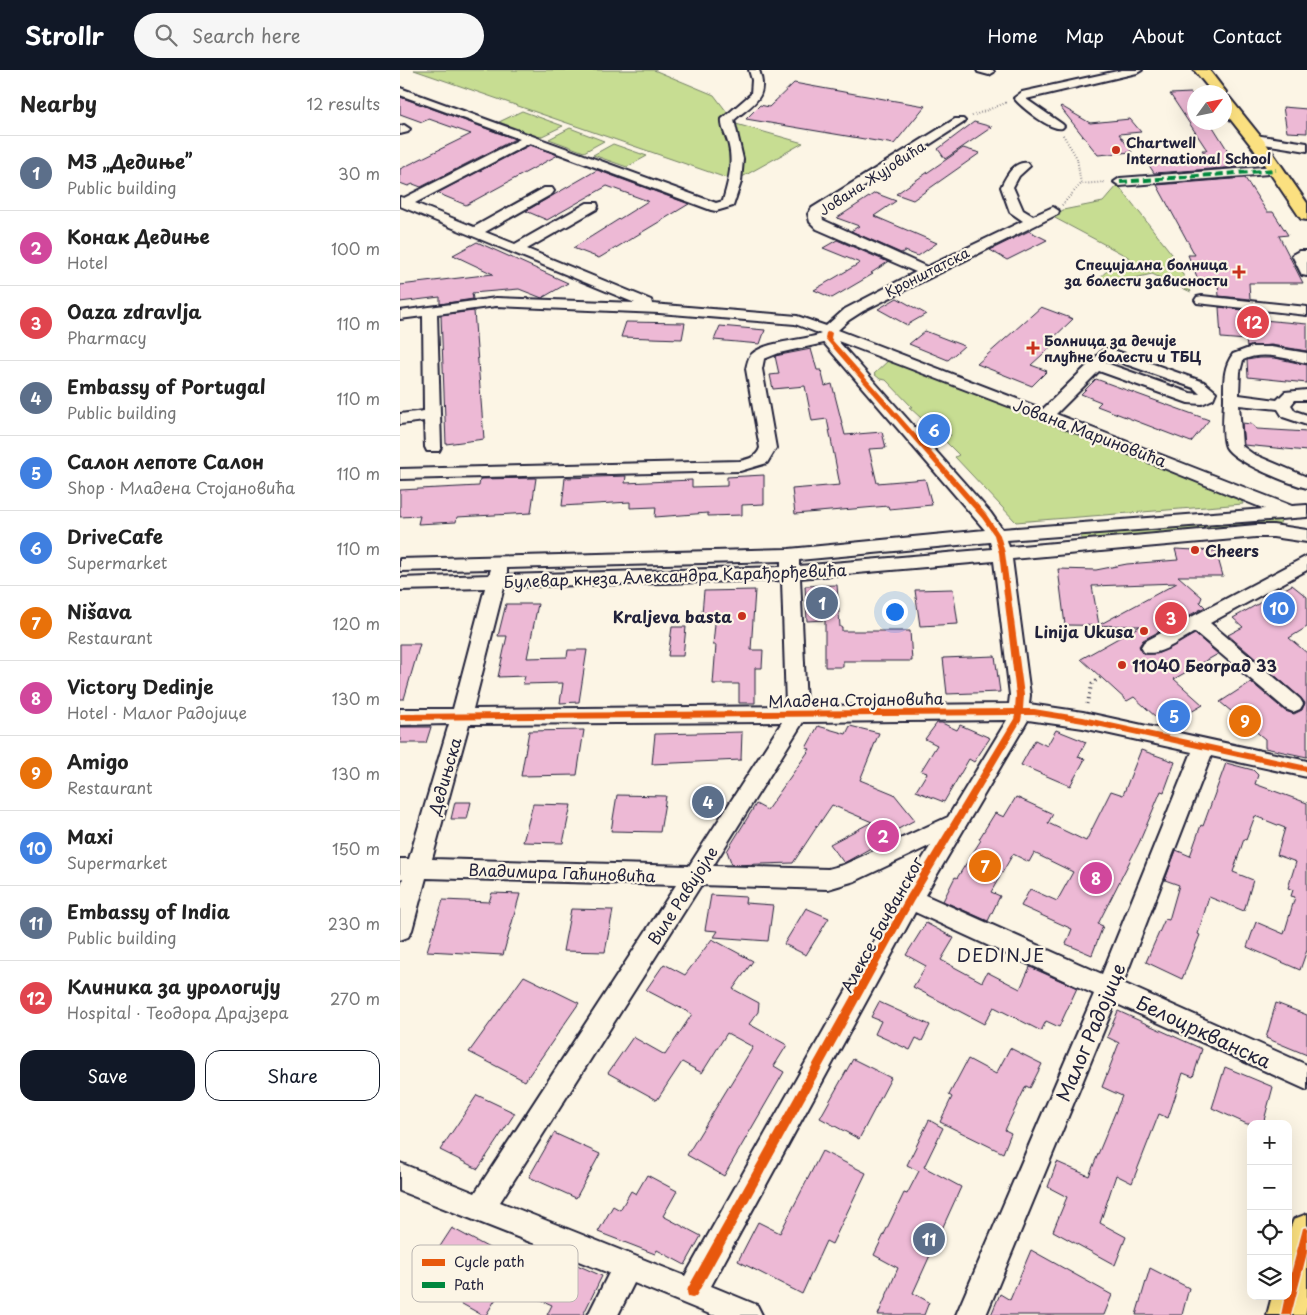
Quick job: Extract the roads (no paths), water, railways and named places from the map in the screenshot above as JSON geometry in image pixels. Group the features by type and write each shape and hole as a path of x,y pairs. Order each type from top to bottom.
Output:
{"main road":[{"path":"1201,70 1213,85"},
{"path":"1232,110 1255,139 1307,215"},
{"path":"1286,1315 1307,1232"}],"street":[{"path":"400,91 709,206 721,206 727,204 730,199 737,161 735,144 727,122 730,116 756,97 758,90 754,70"},
{"path":"1058,126 1020,98 1026,94 1137,70"},
{"name":"Јована Жујовића","path":"925,271 822,226 817,222 815,214 959,122"},
{"path":"402,202 529,139"},
{"path":"1255,139 1307,147"},
{"path":"1024,166 1014,174 1007,187 1017,212 1032,221"},
{"path":"1120,182 1276,170"},
{"path":"475,232 548,191"},
{"path":"402,202 659,309"},
{"path":"516,249 592,206"},
{"name":"Кронштатска","path":"828,335 836,323 843,318 925,271 1054,211"},
{"path":"1307,254 1299,255 1307,272"},
{"path":"1202,300 1307,311"},
{"name":"Јована Мариновића","path":"400,315 508,302 659,309 796,320 828,335 888,354 1271,503 1299,511"},
{"path":"430,310 433,447"},
{"path":"400,474 740,466 751,464 761,460 767,454 768,448 754,369 757,357 775,349 828,335 859,376 984,516 999,544"},
{"path":"1307,358 1258,351 1246,353 1237,358 1233,366 1232,399 1232,445 1238,452 1247,458 1307,482"},
{"path":"1046,415 1108,353 1199,385 1208,392 1207,396 1202,399 1188,398 1097,365"},
{"path":"859,376 888,354"},
{"path":"1283,405 1284,401 1291,395 1307,395"},
{"path":"1232,399 1283,405 1290,414 1307,420"},
{"path":"400,419 432,415"},
{"name":"Булевар кнеза Александра Карађорђевића","path":"400,584 499,573 790,564 999,544 1299,511"},
{"name":"Булевар кнеза Александра Карађорђевића","path":"999,544 1256,530 1307,536"},
{"name":"Алексе Бачванског","path":"692,1292 910,899 953,824 1018,719 1020,695 999,544"},
{"path":"1151,647 1307,562"},
{"name":"Виле Равијојле","path":"480,1209 790,728 796,714 790,564"},
{"name":"Булевар кнеза Александра Карађорђевића","path":"400,565 499,573"},
{"name":"Дедињска","path":"400,930 409,868 461,717 499,573"},
{"path":"1196,622 1293,704"},
{"name":"Младена Стојановића","path":"400,717 1034,712 1084,720 1307,769"},
{"name":"Малог Радојице","path":"971,1315 1109,988 1205,746"},
{"name":"Владимира Гаћиновића","path":"409,868 817,880 839,878 953,824"},
{"name":"Белоцркванска","path":"910,899 1307,1078"},
{"path":"400,1177 573,1245"},
{"path":"578,1247 747,1315"},
{"path":"603,1315 627,1266"}],"place":[{"name":"Chartwell International School","path":"1116,150"},
{"name":"Специјална болница за болести зависности","path":"1239,272"},
{"name":"Клиника за урологију","path":"1253,322"},
{"name":"Болница за дечије плућне болести и ТБЦ","path":"1033,348"},
{"name":"DriveCafe","path":"934,430"},
{"name":"Cheers","path":"1195,550"},
{"name":"МЗ „Дедиње”","path":"822,603"},
{"name":"Maxi","path":"1279,608"},
{"name":"Kraljeva basta","path":"742,616"},
{"name":"Oaza zdravlja","path":"1171,618"},
{"name":"Linija Ukusa","path":"1144,631"},
{"name":"11040 Београд 33","path":"1122,665"},
{"name":"Салон лепоте Салон","path":"1174,716"},
{"name":"Amigo","path":"1245,721"},
{"name":"Embassy of Portugal","path":"708,802"},
{"name":"Конак Дедиње","path":"883,836"},
{"name":"Nišava","path":"985,866"},
{"name":"Victory Dedinje","path":"1096,878"},
{"name":"Embassy of India","path":"929,1239"}],"district":[{"name":"DEDINJE","path":"1001,954"}]}
